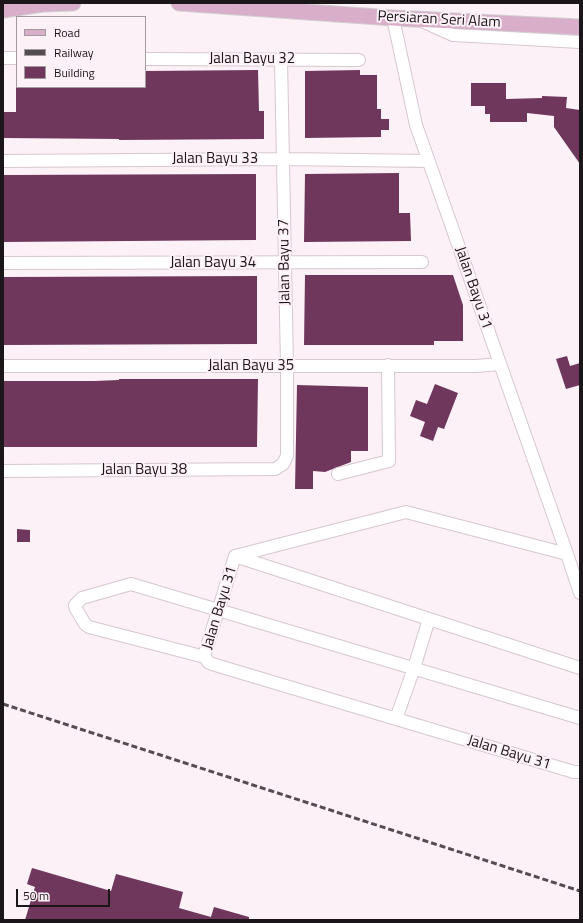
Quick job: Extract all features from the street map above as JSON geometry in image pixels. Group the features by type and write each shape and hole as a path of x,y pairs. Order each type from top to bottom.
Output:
{"main road":[{"path":"3,10 42,4 72,3"},
{"name":"Persiaran Seri Alam","path":"179,3 393,18 580,26"}],"street":[{"name":"Jalan Bayu 31","path":"393,18 416,125 580,593"},
{"path":"417,19 453,35 580,42"},
{"path":"3,58 16,58"},
{"name":"Jalan Bayu 32","path":"146,59 359,60"},
{"name":"Jalan Bayu 37","path":"281,59 287,366 287,456 283,464"},
{"name":"Jalan Bayu 33","path":"3,161 284,159 428,161"},
{"name":"Jalan Bayu 34","path":"3,263 422,262"},
{"name":"Jalan Bayu 35","path":"3,366 476,366 500,364"},
{"path":"338,474 389,461 388,366"},
{"name":"Jalan Bayu 38","path":"3,471 275,469 283,464"},
{"name":"Jalan Bayu 31","path":"567,554 406,512 235,556 205,653 205,658 212,664 574,772 580,772"},
{"path":"235,556 580,668"},
{"path":"205,658 89,627 85,624 75,605 82,598 131,584 580,718"},
{"path":"396,719 429,619"}],"building":[{"path":"258,70 259,111 264,111 264,139 119,140 3,138 3,112 16,112 16,88 146,88 146,71"},
{"path":"360,70 360,75 377,75 377,109 381,109 381,119 389,119 389,130 381,130 381,137 305,138 305,71"},
{"path":"471,83 506,83 506,99 542,98 542,96 567,97 566,108 580,110 580,164 554,127 554,116 527,113 527,122 490,122 490,114 485,114 485,106 471,106"},
{"path":"399,173 399,213 410,213 411,241 304,242 305,174"},
{"path":"256,174 256,240 3,242 3,175"},
{"path":"305,275 453,275 463,305 463,341 434,341 434,345 304,345"},
{"path":"257,276 257,344 3,345 3,277"},
{"path":"567,356 570,366 580,363 580,385 566,389 556,359"},
{"path":"119,379 258,379 257,447 3,447 3,381 94,381"},
{"path":"435,384 458,393 444,429 438,427 433,441 420,436 425,422 410,416 416,400 427,404"},
{"path":"297,385 368,387 368,451 351,451 351,462 325,472 313,471 313,489 295,489"},
{"path":"17,529 30,530 30,542 17,542"},
{"path":"32,868 111,891 116,874 183,892 179,908 211,917 210,920 25,920 35,887 27,884"},
{"path":"214,907 249,917 249,920 210,920"}],"railway":[{"path":"3,704 580,891"}]}
